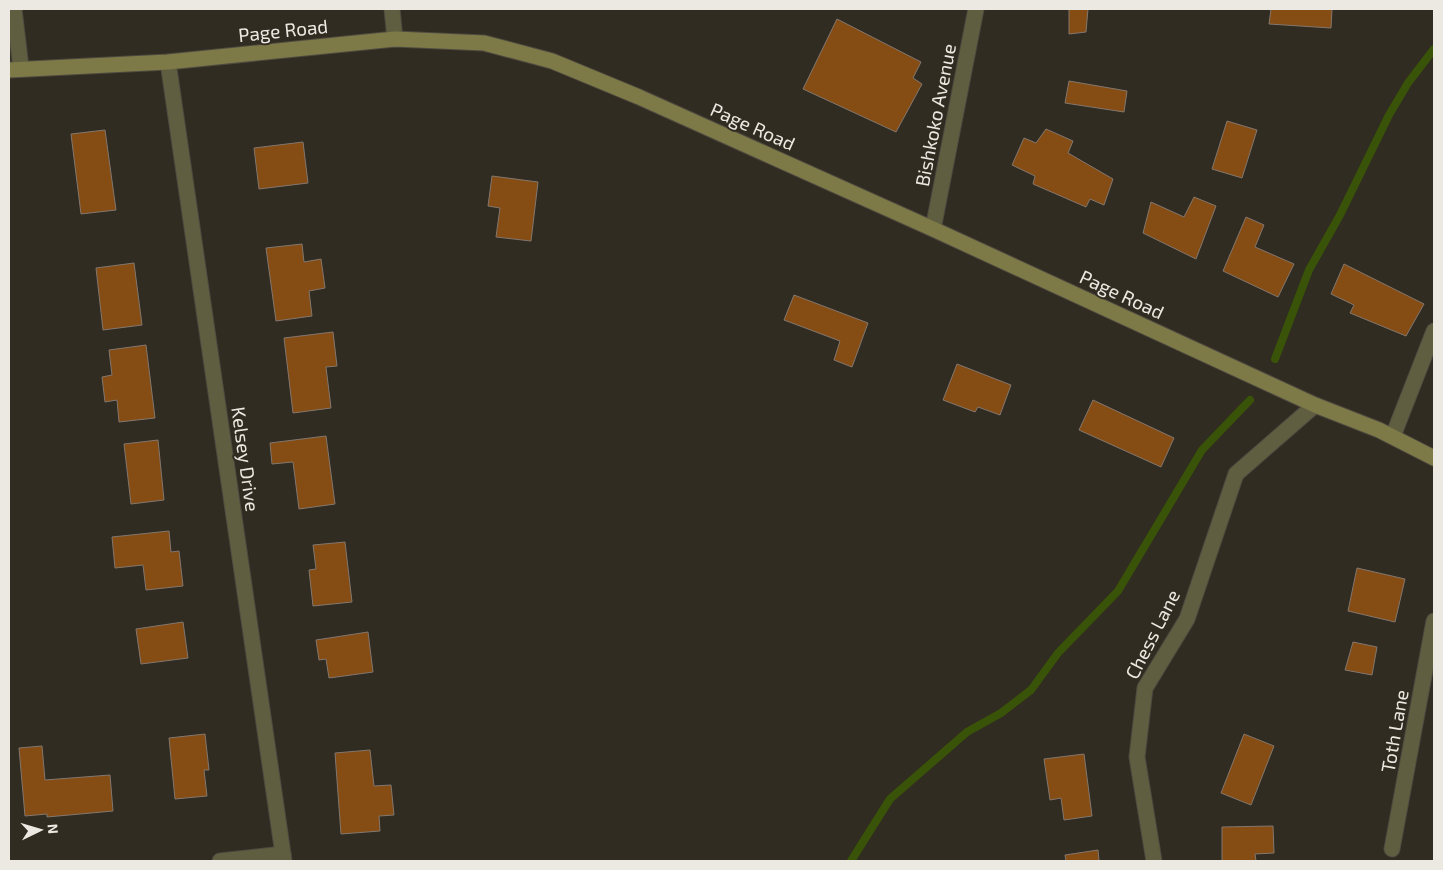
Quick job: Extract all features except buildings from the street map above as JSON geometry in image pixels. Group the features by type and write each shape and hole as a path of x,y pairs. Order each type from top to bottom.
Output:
{"main road":[{"name":"Page Road","path":"15,69 168,62 395,39 484,43 552,61 639,97 933,229 1315,405 1393,436 1434,458"}],"street":[{"path":"14,9 15,69"},
{"path":"392,9 395,39"},
{"name":"Bishkoko Avenue","path":"933,229 976,9"},
{"name":"Kelsey Drive","path":"168,62 284,858"},
{"path":"1393,436 1434,331"},
{"name":"Chess Lane","path":"1154,861 1137,757 1145,688 1187,619 1236,474 1315,405"},
{"name":"Toth Lane","path":"1392,849 1434,621"},
{"path":"220,861 284,858"}],"waterway":[{"path":"1275,359 1309,270 1340,215 1389,115 1408,83 1434,49"},
{"path":"851,861 890,799 967,732 1001,713 1031,690 1058,653 1118,591 1202,450 1250,400"}]}
